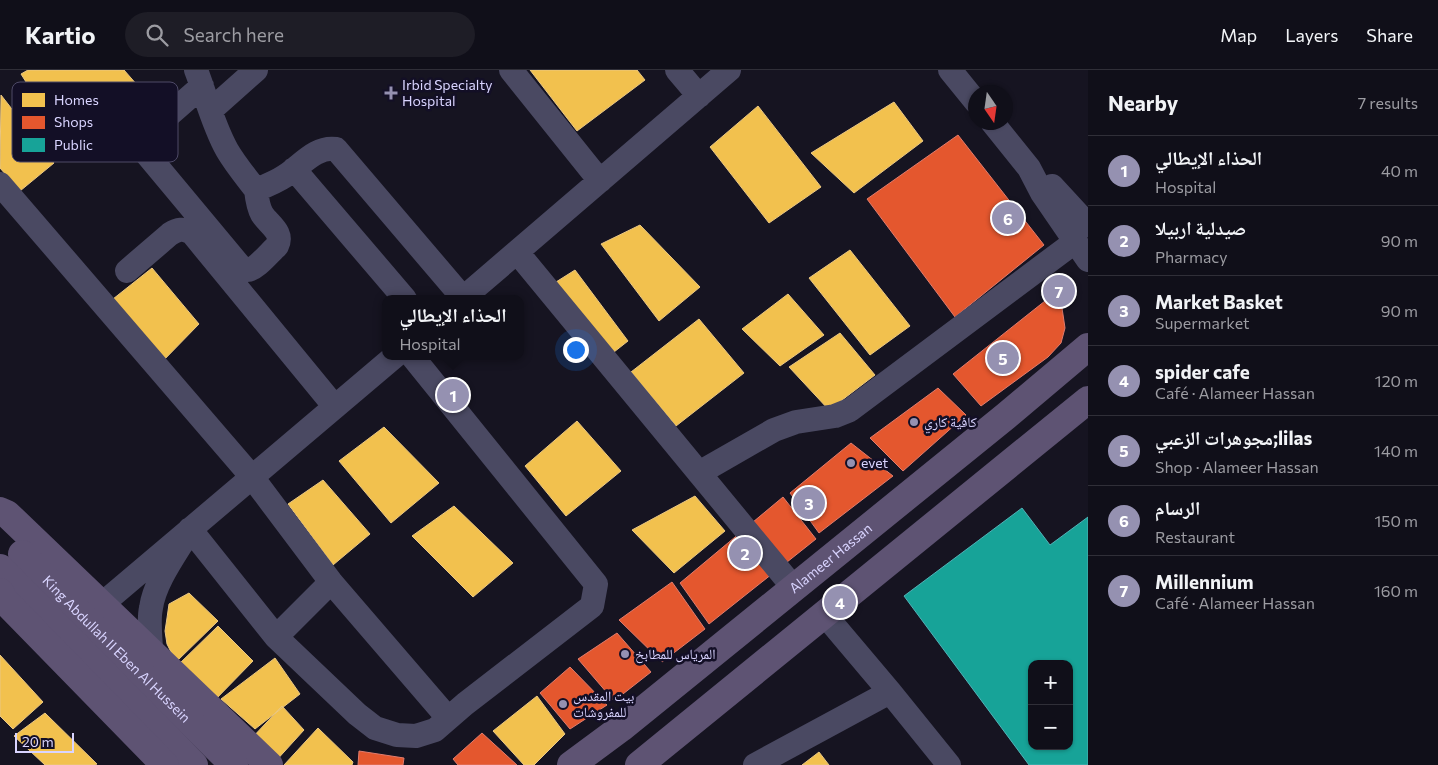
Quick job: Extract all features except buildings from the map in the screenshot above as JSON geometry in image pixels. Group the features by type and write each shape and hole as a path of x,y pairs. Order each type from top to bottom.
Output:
{"main road":[{"name":"Alameer Hassan","path":"571,765 621,728 1006,416 1088,347"},
{"path":"639,765 1088,400"},
{"path":"1063,421 1088,408"},
{"path":"0,510 7,514 269,765"},
{"name":"King Abdullah II Eben Al Hussein","path":"0,531 84,618 234,765"},
{"name":"King Abdullah II Eben Al Hussein","path":"0,568 194,765"},
{"path":"0,592 4,600 165,765"}],"street":[{"path":"211,110 256,70"},
{"path":"511,70 600,181"},
{"path":"677,70 699,96"},
{"path":"467,295 729,70"},
{"path":"950,70 968,92"},
{"path":"153,162 244,270 256,267 277,246 279,241 278,232 263,216 259,208 256,190 226,149 199,78 178,101"},
{"path":"699,473 774,430 796,422 835,416 850,410 1084,242 1042,193 1029,168 998,130"},
{"path":"256,190 278,180 317,152 324,149 336,149 459,295"},
{"path":"294,169 402,295"},
{"path":"0,184 252,477 331,582 448,718"},
{"path":"127,271 176,230 181,229 192,232 335,406"},
{"path":"517,252 794,587"},
{"path":"100,605 390,360"},
{"path":"190,529 276,637 357,714 376,728 397,735 416,736 435,730 465,704 592,606 596,584 415,360"},
{"path":"151,652 150,608 169,564 190,529"},
{"path":"276,637 331,582"},
{"path":"825,615 949,765"},
{"path":"755,765 890,692"}],"place":[{"name":"Irbid Specialty Hospital","path":"391,93"},
{"name":"الرسام","path":"1008,218"},
{"name":"Millennium","path":"1059,291"},
{"name":"مجوهرات الزعبي;lilas","path":"1003,358"},
{"name":"الحذاء الإيطالي","path":"453,395"},
{"name":"كافية كاري","path":"914,422"},
{"name":"evet","path":"851,463"},
{"name":"Market Basket","path":"809,503"},
{"name":"صيدلية اربيلا","path":"745,553"},
{"name":"spider cafe","path":"840,602"},
{"name":"المرياس للمطابخ","path":"625,654"},
{"name":"بيت المقدس للمفروشات","path":"563,704"}]}
